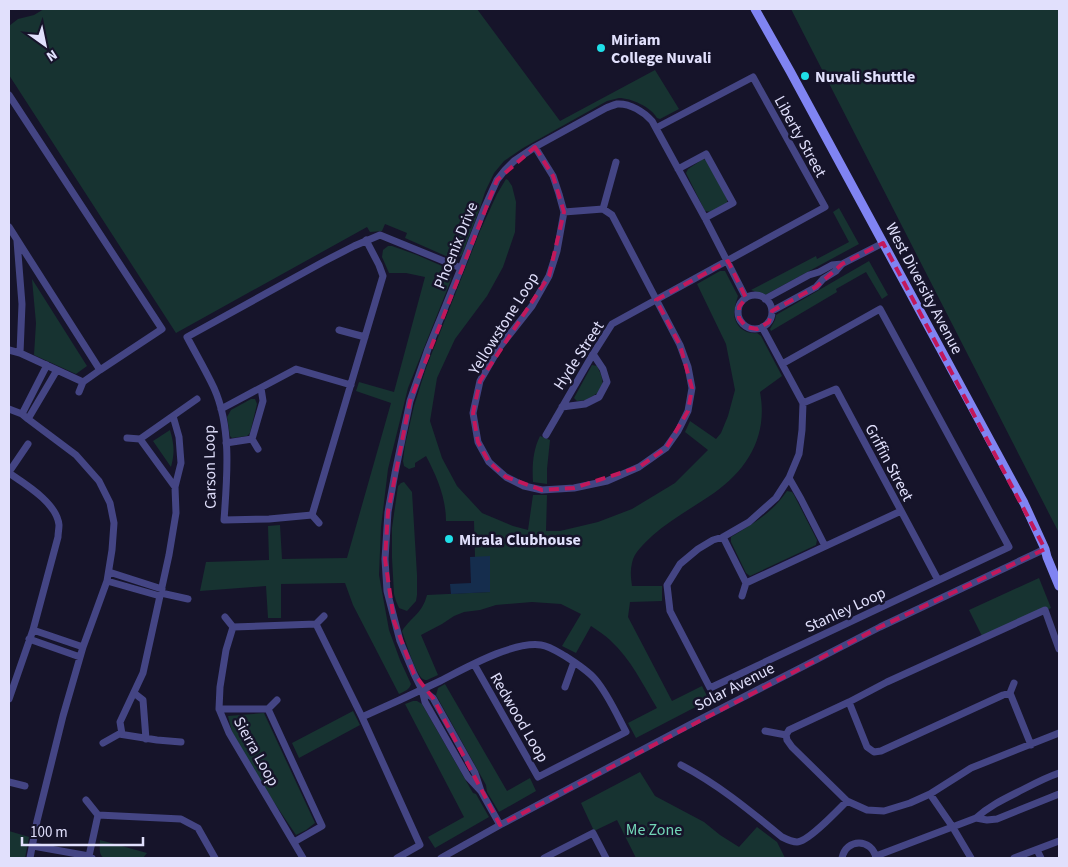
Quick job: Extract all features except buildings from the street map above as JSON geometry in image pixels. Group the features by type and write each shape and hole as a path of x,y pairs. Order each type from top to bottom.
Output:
{"street":[{"name":"West Diversity Avenue","path":"755,9 1024,503 1059,586"},
{"name":"Liberty Street","path":"656,128 753,77 825,207 728,261"},
{"path":"9,95 162,329 83,382 79,392"},
{"name":"Phoenix Drive","path":"500,825 481,791 475,774 433,698 422,690 414,674 400,641 387,591 385,559 388,512 410,400 428,349 497,180 514,161 535,147 598,112 617,104 640,110 648,116 656,128 746,298"},
{"name":"Yellowstone Loop","path":"535,147 553,176 564,212 557,251 549,276 532,306 499,348 480,380 473,413 478,442 489,462 506,477 524,486 542,490 574,488 607,480 639,467 666,448 678,431 688,411 692,388 688,366 680,345 612,216 603,209"},
{"path":"678,169 706,154 733,203 705,218"},
{"path":"564,212 603,209 616,162"},
{"path":"9,227 100,370"},
{"name":"Carson Loop","path":"312,515 269,519 224,520 226,443 221,409 214,389 187,337 323,262 380,235 461,268"},
{"path":"17,239 22,304 20,353"},
{"path":"318,523 312,515 383,276 366,240"},
{"path":"765,299 809,275 832,265 842,264 883,243"},
{"name":"Hyde Street","path":"546,435 612,324 728,261"},
{"path":"772,311 816,287 842,264"},
{"path":"756,296 765,299 772,311 769,322 757,329 751,329 742,323 738,312 742,302 746,298 756,296"},
{"name":"Stanley Loop","path":"782,364 880,309 1009,547 710,688 670,611 667,585 680,564 698,549 749,522 776,498 789,478 799,454 803,403"},
{"path":"762,327 803,403"},
{"path":"339,330 365,337"},
{"path":"9,350 20,353 83,382"},
{"path":"562,407 585,404 599,398 607,382 603,369 593,354"},
{"path":"25,416 47,365"},
{"path":"221,409 296,369 351,385"},
{"path":"25,416 57,370"},
{"path":"258,449 252,439 263,400 261,388"},
{"name":"Griffin Street","path":"803,403 836,389 938,580"},
{"path":"127,438 140,438 197,399"},
{"path":"9,409 25,416 76,456 99,481 110,504 114,523 107,581 83,647 63,716 37,821 30,858"},
{"path":"122,734 120,722 143,673 169,555 176,513 175,487 181,463 179,438 173,416"},
{"path":"140,438 175,487"},
{"path":"226,443 252,439"},
{"path":"9,699 33,630 58,537 59,525 56,513 34,490 9,472 28,444"},
{"path":"789,478 825,546"},
{"path":"746,583 900,511"},
{"path":"723,537 746,583 742,596"},
{"name":"Solar Avenue","path":"441,858 691,724 880,627 1045,549"},
{"path":"109,572 161,593"},
{"path":"107,581 188,598"},
{"path":"1059,649 1045,610 886,682 849,702 789,730 786,735 792,747 847,801 867,810 884,811 910,803 930,794 971,768 1059,733"},
{"path":"225,617 233,627 316,624 324,616"},
{"path":"316,624 362,717 420,845 397,858"},
{"name":"Sierra Loop","path":"233,627 226,650 220,687 219,709 229,733 303,858"},
{"path":"33,630 83,647"},
{"path":"29,639 80,657"},
{"name":"Redwood Loop","path":"362,717 422,690 474,664 503,651 542,645 581,666 595,680 609,700 626,732 538,777 474,664"},
{"path":"565,687 574,662"},
{"path":"1014,683 1010,693 1031,745"},
{"path":"134,693 143,700 146,738"},
{"path":"849,702 867,747 874,752 881,751 1010,693"},
{"path":"219,709 268,709 277,700"},
{"path":"268,709 322,826 294,842"},
{"path":"765,731 786,735"},
{"path":"103,743 119,734 181,742"},
{"path":"681,765 730,795 782,837 792,842 799,843 808,838 847,801"},
{"path":"842,858 846,849 855,843 866,844 874,851 876,857 976,818 994,804 1045,778 1059,773"},
{"path":"9,782 25,786"},
{"path":"930,794 971,858"},
{"path":"976,818 998,819 1059,794"},
{"path":"32,846 91,857 98,815 86,800"},
{"path":"98,815 181,819 198,828 215,858"},
{"path":"544,858 593,833 606,858"},
{"path":"1014,858 1059,841"},
{"path":"1037,850 1041,858"}],"highlighted area":[{"path":"535,147 553,176 564,212 549,276 480,381 473,413 478,442 489,462 506,477 542,490 574,488 639,467 666,448 688,411 692,388 680,345 656,300 728,261 746,298 739,307 739,318 746,327 757,329 769,322 772,311 816,287 842,264 883,243 1045,549 880,627 500,825 433,698 414,674 394,621 385,559 388,512 410,401 497,180"}],"green space":[{"path":"44,9 477,9 560,121 655,70 679,109 660,119 646,107 635,101 624,98 610,100 523,148 504,161 494,173 462,255 457,259 448,257 405,238 407,233 385,224 382,231 370,232 367,227 176,333 9,75 9,26 18,19 34,15"},
{"path":"791,9 1059,9 1059,533"},
{"path":"703,159 707,160 727,199 727,203 711,212 705,211 686,173 688,169"},
{"path":"506,179 512,186 516,202 515,232 503,267 487,296 455,339 437,378 430,421 442,458 457,486 482,513 528,530 533,495 547,495 546,531 560,531 598,522 632,509 675,483 708,450 685,432 690,421 716,439 721,433 728,416 735,390 726,344 697,284 720,271 725,271 738,296 734,313 737,323 743,330 757,333 761,336 782,376 760,392 762,408 758,436 753,449 737,473 714,493 659,530 640,548 633,559 631,566 632,586 662,586 662,601 630,602 628,617 672,701 702,686 709,700 636,738 628,723 657,708 624,655 608,638 591,626 576,653 562,646 581,614 561,604 532,602 496,605 454,616 421,635 438,675 427,680 424,680 417,671 402,631 420,611 427,595 490,592 490,557 475,557 474,521 446,521 446,512 440,488 426,456 415,463 415,467 409,469 404,466 403,461 414,406 426,368 480,231"},
{"path":"839,208 859,244 765,295 751,290 816,256 817,259 849,242 833,212"},
{"path":"388,246 417,255 449,269 452,274 408,388 388,469 381,527 379,575 389,630 411,684 408,689 399,694 353,605 345,583 281,584 281,618 268,618 266,586 200,591 206,562 269,560 268,526 280,525 282,559 347,558 391,403 356,391 359,382 394,392 425,277 406,273 389,273 382,257 383,250"},
{"path":"869,261 888,295 882,299 866,272 836,289 837,292 771,331 770,329 776,315"},
{"path":"32,279 87,366 76,374 34,355 36,323"},
{"path":"592,365 597,366 601,376 601,391 586,400 577,401 574,398"},
{"path":"251,399 255,399 257,404 250,433 247,436 232,438 227,417 231,410"},
{"path":"170,430 173,448 171,467 153,441"},
{"path":"540,436 550,440 547,484 533,482 534,458"},
{"path":"404,482 412,492 417,575 416,601 407,611 399,608 394,594 392,558 392,528 398,486"},
{"path":"787,491 792,492 794,495 817,540 816,545 750,576 746,573 731,542 731,537 768,512"},
{"path":"1039,578 1051,608 983,638 969,610"},
{"path":"445,684 507,791 530,778 536,791 499,812 436,695 438,688"},
{"path":"413,701 422,704 473,793 476,794 489,817 435,848 428,837 464,817 405,704"},
{"path":"353,711 360,725 299,758 292,743"},
{"path":"264,713 315,823 296,835 263,786 232,732 228,716"},
{"name":"Me Zone","path":"640,772 655,796 704,822 739,847 757,827 777,842 785,858 636,858 617,820 594,831 581,803"},
{"path":"9,831 29,837 25,858 9,858"},
{"path":"100,840 147,853 143,858 104,858 100,852"}],"water":[{"path":"490,556 490,592 451,594 450,584 471,583 470,557"}],"place":[{"name":"Miriam College Nuvali","path":"601,48"},
{"name":"Nuvali Shuttle","path":"805,76"},
{"name":"Mirala Clubhouse","path":"449,539"}]}
